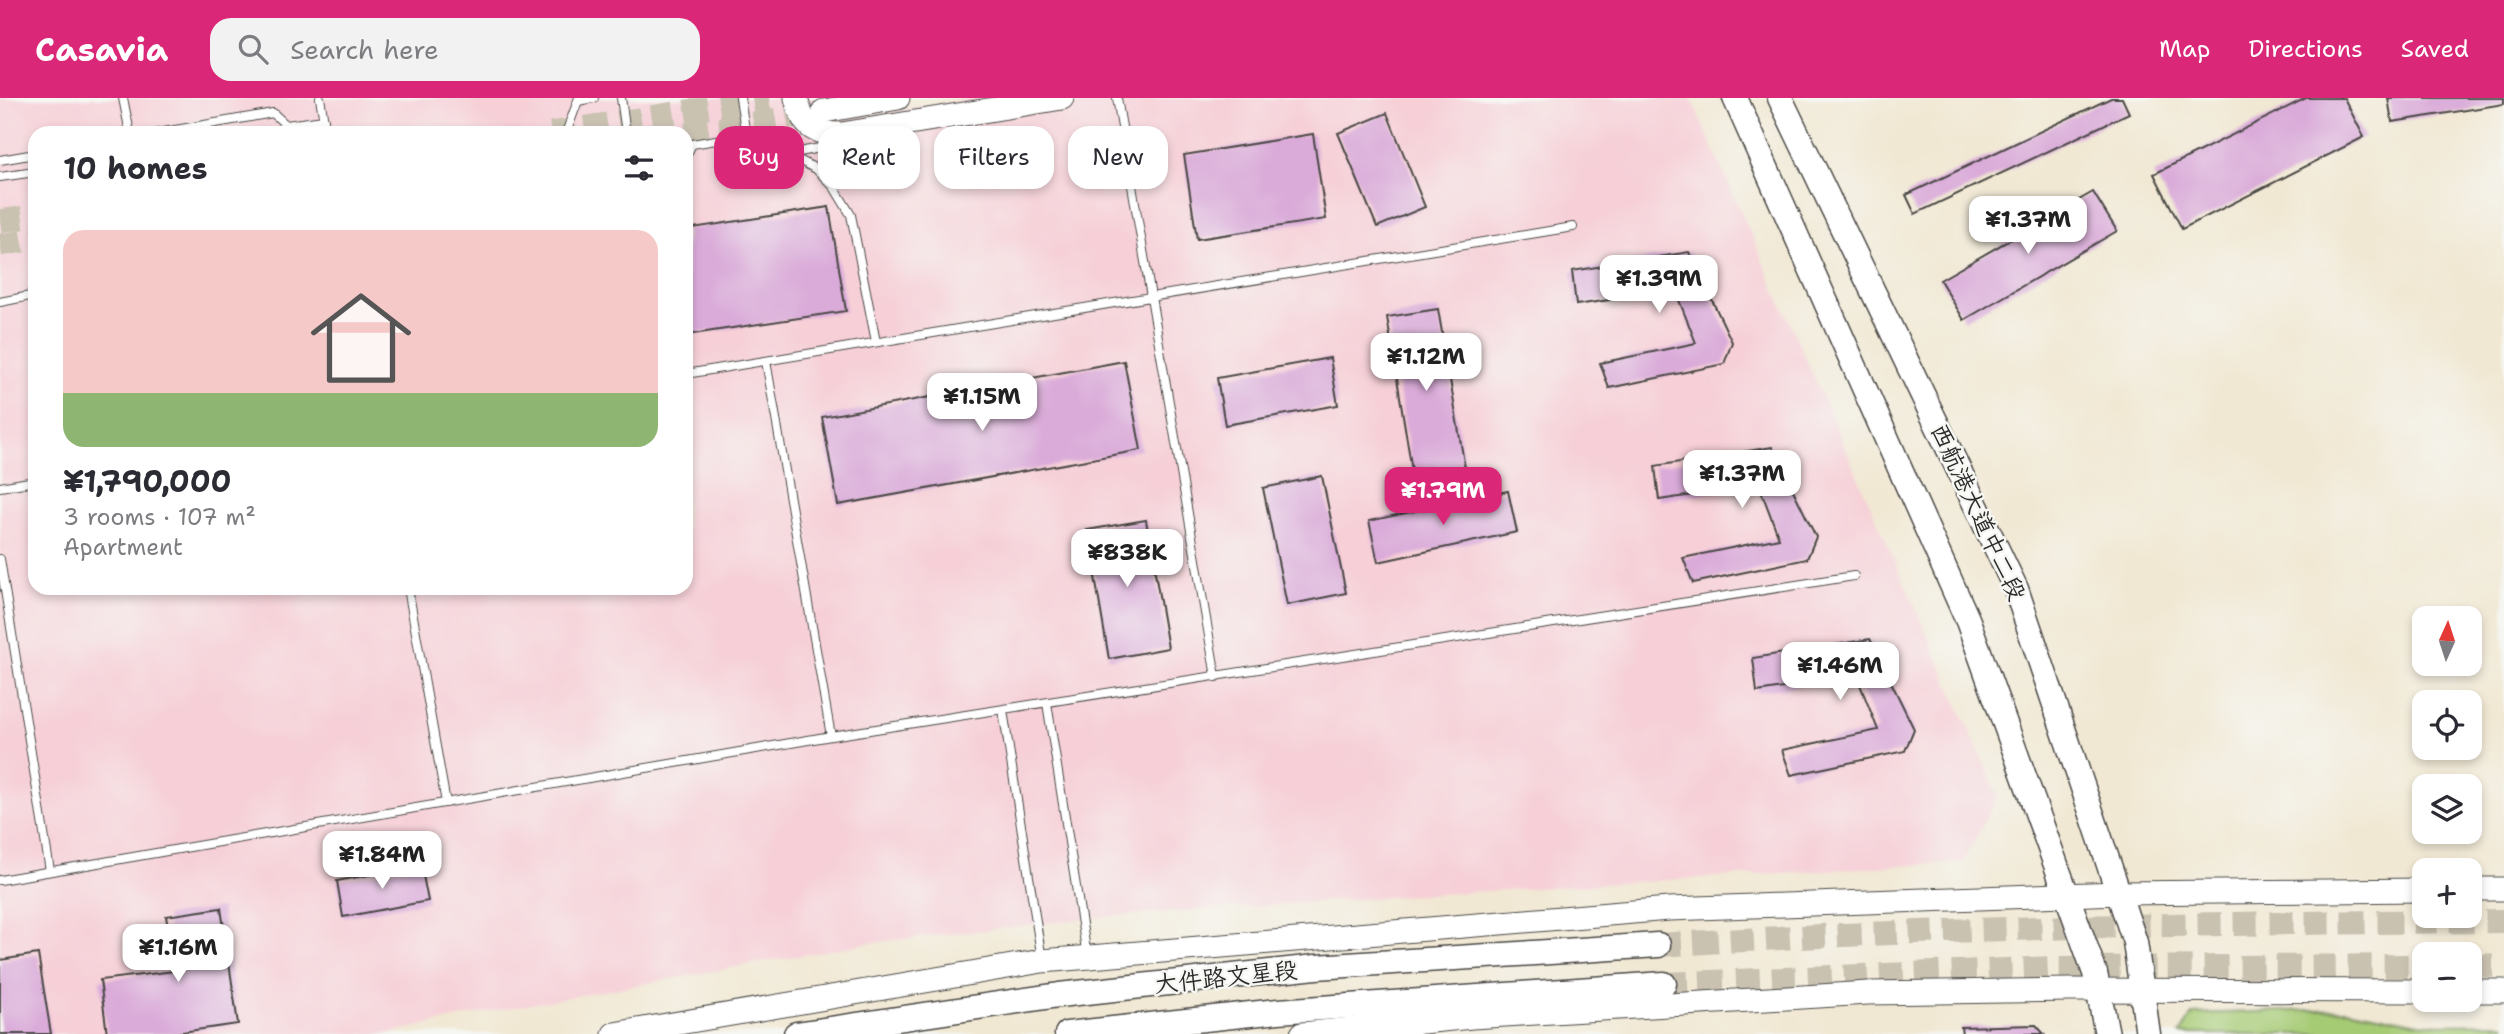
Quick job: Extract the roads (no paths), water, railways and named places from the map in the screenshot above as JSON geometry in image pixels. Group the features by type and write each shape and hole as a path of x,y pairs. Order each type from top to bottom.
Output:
{"main road":[{"path":"1735,98 1968,621 2095,973 2107,1034"},
{"name":"西航港大道中二段","path":"1780,98 2017,589 2135,942 2148,1034"},
{"name":"大件路文星段","path":"796,1034 1059,995 1316,967 1658,944"},
{"name":"大件路文星段","path":"1067,1034 1278,1011 1664,984"}],"street":[{"path":"796,98 806,123 818,132"},
{"path":"824,111 898,98"},
{"path":"891,126 1062,98"},
{"path":"2482,890 2504,889"},
{"path":"614,1034 1042,961 1669,909 2119,893 2412,890"},
{"path":"1301,1034 1472,1017 1868,993 2098,990 2412,991"},
{"path":"2482,991 2504,990"}],"lane":[{"path":"123,98 129,126"},
{"path":"320,98 325,126"},
{"path":"568,126 578,99 594,98"},
{"path":"621,98 625,126"},
{"path":"740,98 745,126"},
{"path":"1117,98 1216,677"},
{"path":"198,126 273,113 286,125 324,120"},
{"path":"693,144 714,140"},
{"path":"0,160 28,155"},
{"path":"804,163 816,169 834,187 851,215 876,342"},
{"path":"0,177 28,173"},
{"path":"693,373 1573,227"},
{"path":"0,302 28,296"},
{"path":"766,360 831,736"},
{"path":"0,487 28,482"},
{"path":"0,559 50,871"},
{"path":"0,880 831,736 1854,576"},
{"path":"409,595 446,803"},
{"path":"1047,703 1087,956"},
{"path":"1003,710 1042,961"}],"tunnel":[{"path":"595,126 769,98"},
{"path":"693,133 821,112"},
{"path":"0,221 28,217"},
{"path":"0,245 28,240"},
{"path":"1658,945 2081,927 2504,921"},
{"path":"2482,966 2504,965"},
{"path":"1664,984 2054,968 2412,966"}]}
